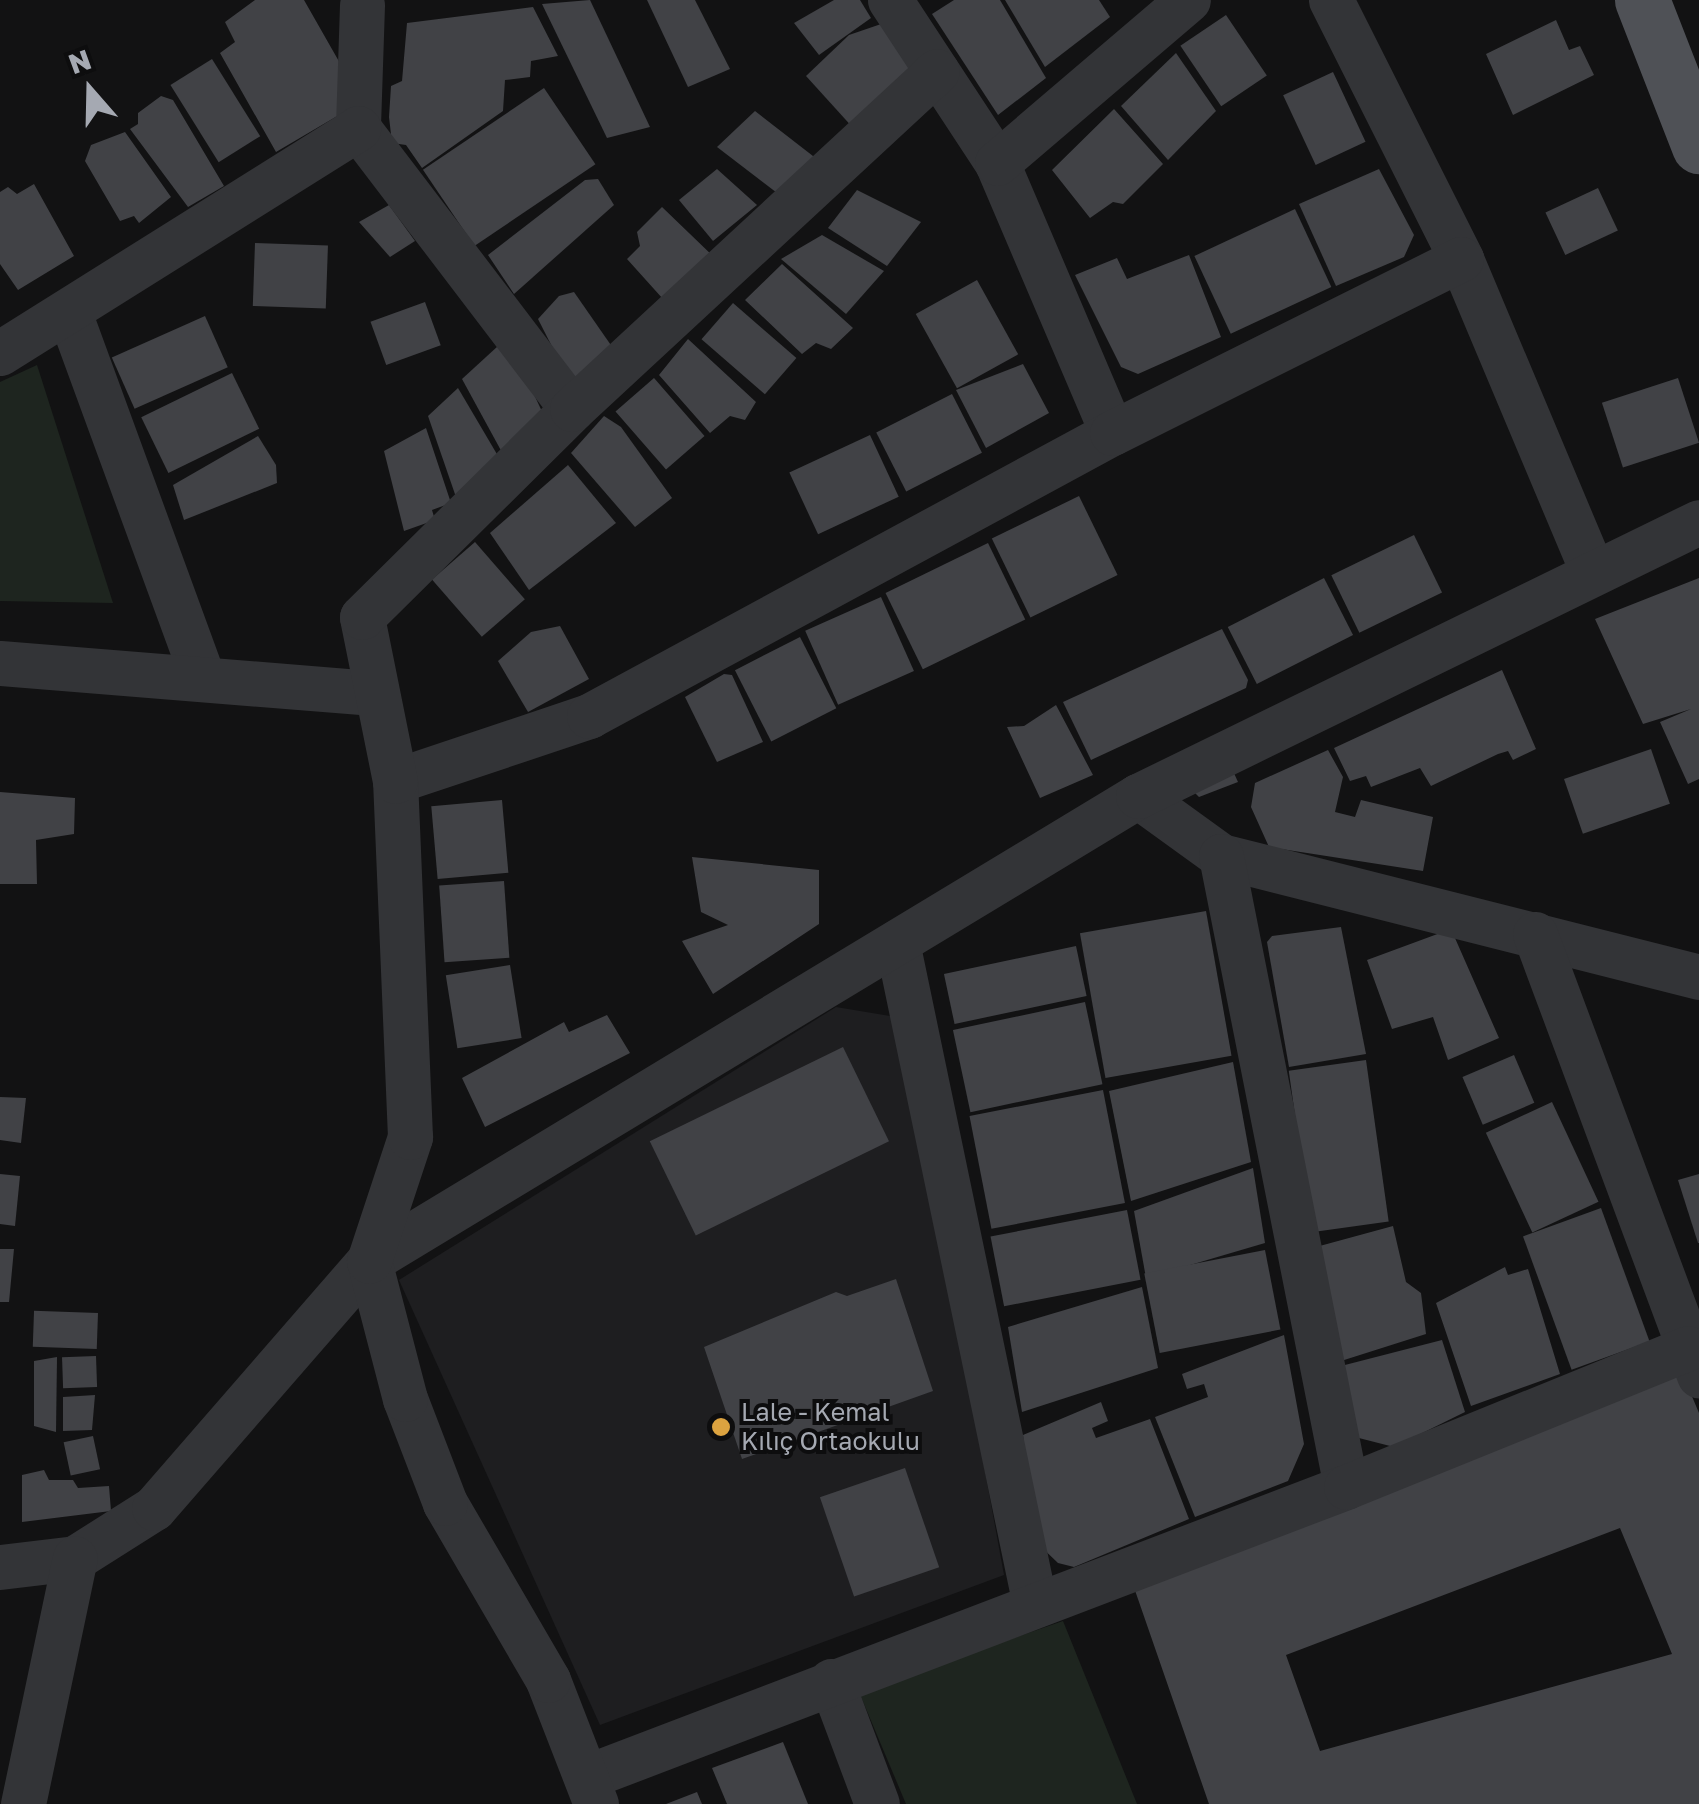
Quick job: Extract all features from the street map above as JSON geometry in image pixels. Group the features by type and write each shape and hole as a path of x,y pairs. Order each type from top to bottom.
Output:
{"main road":[{"path":"1642,0 1699,146"}],"street":[{"path":"890,0 997,163 1112,433"},
{"path":"997,163 1188,0"},
{"path":"1331,0 1460,259 1592,571"},
{"path":"371,2 358,128 572,409"},
{"path":"937,71 572,409 362,618 374,693 395,781 410,1137 368,1261 404,1399 445,1503 548,1680 591,1790 830,1682 1346,1487 1693,1362 1535,934"},
{"path":"0,353 70,315 358,128"},
{"path":"395,781 589,716 1112,433 1460,259"},
{"path":"70,315 203,678"},
{"path":"0,1567 75,1558 154,1508 368,1261 1138,796 1699,522"},
{"path":"0,663 374,693"},
{"path":"1138,796 1222,856 1699,977"},
{"path":"1222,856 1346,1487"},
{"path":"897,942 1035,1604"},
{"path":"23,1804 75,1558"},
{"path":"830,1682 877,1804"}],"shaded area":[{"path":"37,365 113,603 0,601 0,382"},
{"name":"Lale - Kemal Kılıç Ortaokulu","path":"836,1007 902,1018 1004,1575 600,1725 399,1280"},
{"path":"1063,1621 1137,1804 906,1804 859,1692"}],"building":[{"path":"255,0 304,0 349,79 339,115 276,152 220,53 235,42 225,22"},
{"path":"590,0 650,127 607,138 542,4"},
{"path":"647,0 695,0 730,69 688,87"},
{"path":"834,0 860,0 871,18 819,55 794,23"},
{"path":"954,0 1000,0 1046,78 998,115 932,14"},
{"path":"1005,0 1099,0 1110,17 1045,67"},
{"path":"533,7 558,56 531,61 530,77 505,80 503,111 422,168 406,145 392,143 391,86 402,81 407,23"},
{"path":"1226,15 1267,76 1221,106 1180,46"},
{"path":"1556,20 1569,50 1580,46 1594,75 1513,115 1486,54"},
{"path":"884,23 917,70 855,130 806,76 849,35"},
{"path":"1176,53 1216,111 1168,160 1121,106"},
{"path":"212,59 260,136 219,162 170,85"},
{"path":"1333,72 1366,142 1316,165 1283,95"},
{"path":"544,88 595,164 474,246 423,170"},
{"path":"161,96 173,100 224,186 188,207 130,129 138,124 138,113"},
{"path":"1114,109 1163,164 1123,204 1113,202 1090,218 1052,170"},
{"path":"755,111 822,163 785,199 717,147"},
{"path":"125,132 171,197 139,223 134,216 120,221 85,161 91,145"},
{"path":"717,169 757,205 713,241 679,200"},
{"path":"1379,169 1414,235 1404,257 1336,286 1299,204"},
{"path":"598,179 614,205 514,294 488,255 585,180"},
{"path":"34,184 74,256 18,290 0,264 0,192 8,187 17,194"},
{"path":"1598,188 1618,231 1565,255 1545,213"},
{"path":"857,190 921,222 887,266 828,228"},
{"path":"389,205 415,241 390,257 359,222"},
{"path":"662,207 716,259 672,309 627,259 640,246 637,232"},
{"path":"1295,209 1331,287 1231,334 1194,256"},
{"path":"822,235 884,271 846,314 781,259"},
{"path":"255,243 328,246 326,309 253,306"},
{"path":"1189,255 1221,337 1138,374 1121,367 1075,275 1117,258 1127,279"},
{"path":"782,264 853,328 831,349 816,343 802,354 745,300"},
{"path":"977,280 1018,354 957,388 916,314"},
{"path":"574,292 615,351 573,388 538,319 559,296"},
{"path":"425,302 441,345 386,365 370,322"},
{"path":"733,303 796,358 765,394 702,339"},
{"path":"205,316 228,367 135,409 112,357"},
{"path":"688,339 756,402 745,420 730,416 710,433 659,375"},
{"path":"498,346 523,371 546,420 504,456 462,379"},
{"path":"1023,364 1049,413 986,448 956,390"},
{"path":"232,373 259,429 168,473 141,417"},
{"path":"654,378 705,436 666,470 616,411"},
{"path":"1678,378 1699,443 1623,467 1602,403"},
{"path":"458,388 501,461 457,500 428,416"},
{"path":"952,394 982,453 906,491 876,433"},
{"path":"604,416 621,427 672,498 635,527 571,453"},
{"path":"426,428 451,503 432,510 435,520 404,531 384,451"},
{"path":"870,435 899,497 818,534 789,473"},
{"path":"258,436 276,465 277,483 184,520 173,485"},
{"path":"568,465 616,523 529,590 490,533"},
{"path":"1079,496 1118,575 1030,618 992,539"},
{"path":"1414,535 1442,593 1359,633 1331,575"},
{"path":"475,542 525,599 482,637 432,579"},
{"path":"988,543 1025,619 923,669 886,593"},
{"path":"1324,578 1353,635 1257,684 1228,627"},
{"path":"1699,578 1699,779 1688,784 1660,722 1691,709 1643,724 1595,619"},
{"path":"881,597 914,671 838,705 805,631"},
{"path":"560,626 589,679 528,712 498,661 531,632"},
{"path":"1222,629 1248,680 1246,688 1091,760 1063,702"},
{"path":"800,637 836,708 771,741 735,670"},
{"path":"1502,670 1536,749 1513,760 1508,751 1498,754 1431,786 1420,768 1371,787 1366,776 1350,781 1334,748"},
{"path":"724,674 732,675 763,742 717,762 685,697"},
{"path":"1056,705 1093,775 1040,798 1007,727 1024,726"},
{"path":"1651,749 1670,804 1583,834 1564,779"},
{"path":"1328,750 1343,777 1335,812 1355,817 1361,800 1433,817 1423,871 1269,847 1251,807 1255,783"},
{"path":"1233,771 1238,782 1199,797 1194,792"},
{"path":"0,792 75,798 74,834 36,840 37,884 0,884"},
{"path":"502,800 508,873 438,879 431,806"},
{"path":"692,857 819,870 819,924 713,994 682,941 728,925 701,912"},
{"path":"504,881 509,958 445,962 439,886"},
{"path":"1206,911 1232,1056 1105,1078 1080,933"},
{"path":"1341,927 1366,1054 1289,1067 1267,942 1272,936"},
{"path":"1451,929 1499,1038 1448,1060 1433,1017 1392,1029 1367,960"},
{"path":"1076,946 1087,996 955,1024 944,974"},
{"path":"510,965 522,1038 457,1048 446,975"},
{"path":"1085,1002 1102,1084 970,1112 953,1030"},
{"path":"607,1015 630,1053 485,1127 462,1078 564,1022 569,1032"},
{"path":"843,1047 889,1141 696,1236 650,1141"},
{"path":"1514,1055 1534,1103 1483,1125 1462,1077"},
{"path":"1366,1060 1389,1221 1311,1232 1289,1071"},
{"path":"1233,1062 1251,1162 1131,1201 1109,1091"},
{"path":"1103,1090 1125,1203 991,1229 969,1116"},
{"path":"0,1097 26,1098 21,1143 0,1140"},
{"path":"1552,1102 1598,1202 1532,1233 1486,1133"},
{"path":"1253,1168 1265,1243 1146,1278 1134,1211"},
{"path":"0,1174 20,1176 15,1226 0,1224"},
{"path":"1699,1174 1699,1243 1698,1243 1678,1180"},
{"path":"1601,1208 1650,1341 1572,1370 1523,1236"},
{"path":"1127,1210 1141,1280 1004,1306 991,1237"},
{"path":"1393,1226 1406,1282 1421,1293 1426,1334 1341,1361 1316,1247"},
{"path":"0,1249 14,1249 9,1302 0,1302"},
{"path":"1265,1250 1280,1330 1160,1353 1144,1273"},
{"path":"1505,1267 1508,1275 1528,1269 1560,1374 1471,1406 1436,1303"},
{"path":"896,1279 933,1391 742,1459 704,1347 836,1292 847,1296"},
{"path":"1142,1287 1158,1368 1022,1412 1008,1327"},
{"path":"34,1311 98,1313 97,1349 33,1347"},
{"path":"1284,1335 1304,1444 1288,1481 1195,1517 1155,1417 1208,1397 1204,1384 1187,1389 1182,1374"},
{"path":"1442,1340 1465,1412 1394,1447 1355,1437 1341,1366"},
{"path":"96,1356 97,1387 63,1388 62,1357"},
{"path":"57,1357 56,1432 34,1426 34,1361"},
{"path":"1678,1363 1699,1413 1699,1804 1209,1804 1130,1576","holes":["1620,1528 1672,1654 1320,1751 1286,1655"]},
{"path":"95,1395 92,1430 63,1431 63,1397"},
{"path":"1101,1402 1108,1421 1092,1428 1096,1438 1150,1419 1189,1519 1074,1567 1058,1563 1033,1539 1023,1435"},
{"path":"93,1436 100,1469 71,1475 64,1442"},
{"path":"905,1468 939,1567 854,1597 820,1497"},
{"path":"44,1470 49,1480 73,1480 78,1488 109,1486 111,1511 22,1522 22,1475"},
{"path":"783,1742 808,1804 727,1804 712,1768"},
{"path":"697,1792 702,1804 666,1804"}],"place":[{"name":"Lale - Kemal Kılıç Ortaokulu","path":"721,1427"}]}
